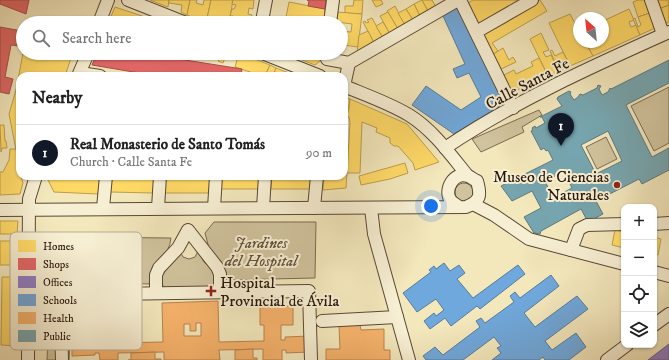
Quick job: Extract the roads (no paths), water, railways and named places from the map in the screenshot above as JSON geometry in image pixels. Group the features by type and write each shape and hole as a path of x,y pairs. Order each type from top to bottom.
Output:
{"street":[{"path":"102,16 108,0"},
{"path":"128,0 168,16"},
{"path":"263,16 266,0"},
{"path":"331,16 333,0"},
{"path":"340,60 349,63 459,0 513,108"},
{"path":"476,32 532,0"},
{"path":"651,0 666,33"},
{"name":"Calle Santa Fe","path":"445,148 513,108 576,75 666,33"},
{"path":"80,72 85,60"},
{"path":"280,60 310,72"},
{"path":"325,72 327,60"},
{"path":"347,72 349,63"},
{"path":"348,88 409,116 422,125 445,148 467,175 477,181 480,192 510,227"},
{"path":"445,148 451,162 453,179"},
{"path":"459,207 452,202 448,193 449,185 453,179 467,175"},
{"path":"29,232 31,190 35,180"},
{"path":"103,208 106,180"},
{"path":"158,208 160,180"},
{"path":"214,208 216,180"},
{"path":"263,208 265,180"},
{"path":"314,208 317,180"},
{"path":"0,210 103,208 466,207 473,204 478,199 480,192"},
{"path":"427,208 441,200 448,193"},
{"path":"473,204 494,215 529,239 621,263"},
{"path":"156,293 156,275 159,268 178,248 188,230 188,208"},
{"path":"371,208 374,234 409,360"},
{"path":"657,224 669,223"},
{"path":"571,250 579,229 587,225 621,224"},
{"path":"188,230 217,267 220,274 220,292"},
{"path":"657,273 669,276"},
{"path":"142,293 309,291 311,360"},
{"path":"657,323 669,314"},
{"path":"322,321 397,317"},
{"path":"607,360 623,348"},
{"path":"28,350 28,360"},
{"path":"62,350 62,360"}],"place":[{"name":"Real Monasterio de Santo Tomás","path":"561,146"},
{"name":"Museo de Ciencias Naturales","path":"617,185"},
{"name":"Hospital Provincial de Ávila","path":"211,291"}],"park label":[{"name":"Jardines del Hospital","path":"261,251"}]}
